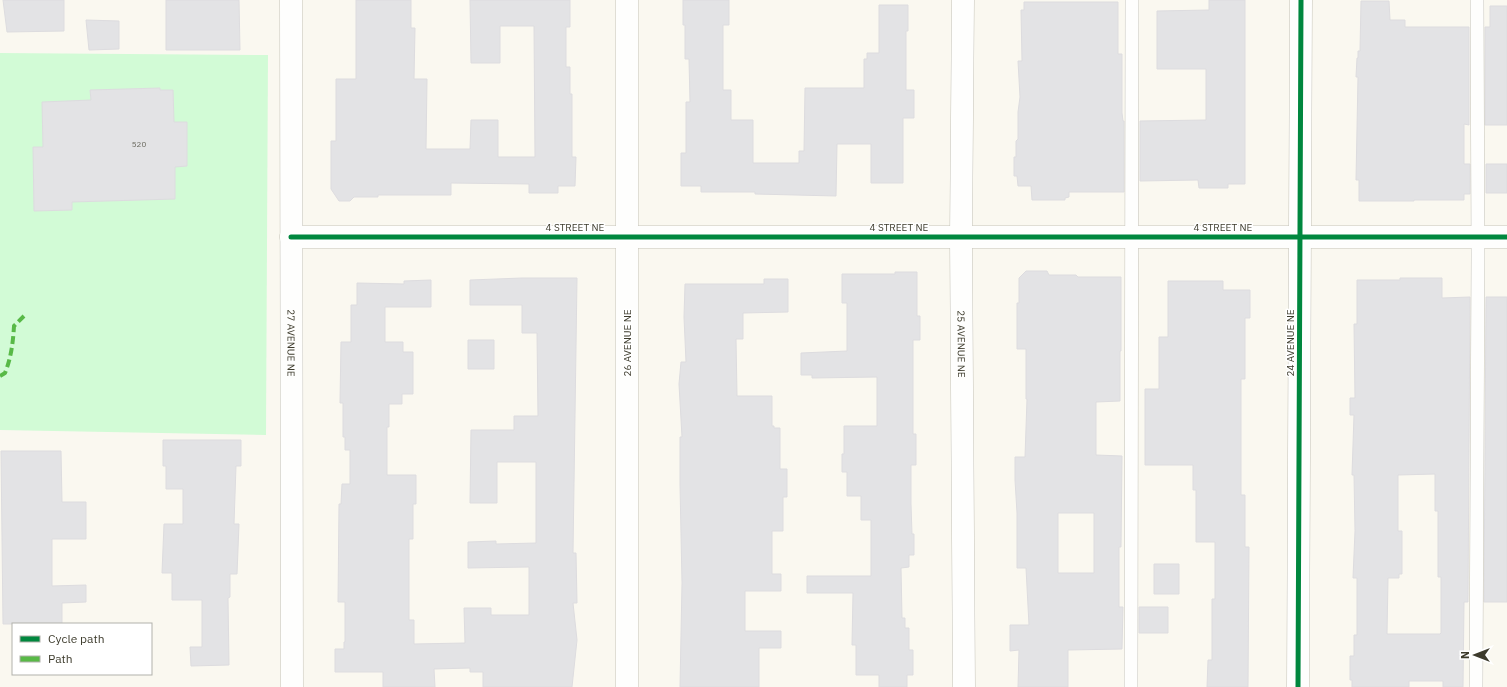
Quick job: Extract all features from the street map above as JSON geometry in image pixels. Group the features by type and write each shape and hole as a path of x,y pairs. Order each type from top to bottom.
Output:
{"street":[{"name":"27 AVENUE NE","path":"291,0 292,687"},
{"name":"26 AVENUE NE","path":"627,0 627,687"},
{"name":"25 AVENUE NE","path":"963,0 961,236 964,687"},
{"name":"24 AVENUE NE","path":"1298,687 1301,0"},
{"name":"4 STREET NE","path":"291,237 1507,237"}],"lane":[{"path":"1131,687 1133,236 1132,0"},
{"path":"1476,687 1478,237 1477,0"}],"green space":[{"path":"0,53 268,55 266,435 0,430"}],"building":[{"path":"3,0 64,0 64,31 7,32"},
{"path":"166,0 239,0 240,50 166,50"},
{"path":"356,0 411,0 411,28 415,28 414,79 427,79 426,149 470,149 471,120 498,120 498,157 535,157 534,26 500,26 500,63 471,63 470,0 570,0 570,27 566,27 566,67 570,67 570,94 572,94 572,157 576,157 575,186 558,186 558,193 529,193 529,184 451,183 451,195 378,195 378,197 354,197 350,201 339,201 331,189 331,141 336,141 336,79 356,79"},
{"path":"683,0 729,0 729,25 723,25 723,90 731,90 731,120 753,120 753,163 799,163 799,151 804,151 805,88 864,88 864,59 867,59 867,53 879,53 879,5 908,5 908,31 906,31 906,90 914,90 914,118 903,118 903,183 871,183 871,144 837,144 836,196 755,194 755,192 701,192 701,186 681,186 681,153 686,153 686,102 690,102 689,59 685,59"},
{"path":"1209,0 1245,0 1245,184 1228,184 1228,188 1199,188 1198,180 1140,181 1140,121 1206,120 1206,69 1157,69 1157,11 1209,10"},
{"path":"1361,1 1389,1 1390,20 1405,20 1405,27 1469,27 1469,125 1464,124 1464,164 1470,164 1470,194 1464,194 1464,200 1359,201 1359,180 1356,180 1358,77 1356,77 1358,51 1360,51"},
{"path":"1024,2 1118,2 1118,54 1122,54 1124,192 1069,192 1069,197 1065,198 1065,200 1032,200 1031,186 1018,186 1017,176 1014,176 1014,157 1016,157 1016,141 1018,139 1018,112 1020,97 1018,61 1022,61 1021,10 1024,10"},
{"path":"1490,6 1507,6 1507,125 1485,125 1485,27 1490,27"},
{"path":"86,20 119,21 119,49 89,50"},
{"path":"160,88 160,90 173,90 174,122 187,122 187,166 175,167 175,199 72,202 72,210 34,211 33,147 43,147 42,102 91,100 90,90"},
{"path":"1486,164 1507,164 1507,193 1486,193"},
{"path":"1026,271 1047,271 1049,275 1076,275 1078,277 1121,277 1120,401 1096,402 1096,455 1122,456 1119,607 1123,607 1122,649 1068,650 1068,687 1018,687 1019,650 1010,651 1010,625 1029,625 1026,568 1017,568 1015,457 1025,457 1027,399 1026,349 1017,349 1017,303 1019,303 1019,278","holes":["1058,513 1094,513 1094,573 1058,573"]},
{"path":"895,272 917,272 917,316 920,316 920,340 913,340 913,434 916,434 916,465 911,465 911,504 912,534 914,534 914,555 909,555 909,567 901,568 902,618 905,618 905,628 909,628 909,650 913,650 913,675 907,675 907,687 879,687 879,675 856,675 856,645 852,645 853,593 807,593 807,576 871,576 871,520 861,520 861,496 847,496 847,472 842,472 842,454 844,454 844,426 877,426 877,377 812,378 812,375 801,375 801,353 847,351 847,303 842,303 842,274 895,274"},
{"path":"577,278 573,553 576,553 577,603 573,603 577,640 572,687 483,687 483,672 470,672 470,668 434,669 435,687 383,687 383,672 335,672 335,649 344,649 345,642 345,602 338,602 339,504 341,504 342,484 350,484 350,450 345,450 345,437 343,437 343,403 340,403 341,342 351,342 351,305 357,305 357,283 404,284 404,281 431,280 431,307 385,307 385,342 403,342 403,352 413,352 413,394 402,394 402,404 389,404 389,427 387,427 387,475 416,475 416,504 413,504 413,539 409,539 409,620 414,620 414,644 465,643 464,608 491,608 491,615 529,615 529,567 468,568 468,542 496,541 496,544 536,543 536,462 497,462 497,503 470,503 471,430 514,430 514,416 538,416 537,333 522,333 522,305 470,305 470,280"},
{"path":"1400,278 1442,278 1442,298 1470,297 1468,602 1464,602 1463,687 1443,687 1443,681 1409,681 1409,687 1352,687 1352,680 1350,680 1350,656 1354,656 1354,635 1357,635 1357,578 1353,578 1355,531 1354,475 1352,475 1354,415 1350,415 1350,398 1355,398 1354,324 1357,324 1357,280 1400,280","holes":["1435,474 1435,511 1438,511 1438,577 1441,577 1441,633 1387,634 1388,578 1399,578 1399,574 1402,574 1402,531 1398,531 1398,475"]},
{"path":"764,279 788,279 788,312 743,313 743,339 736,339 737,396 772,396 772,426 774,426 774,428 780,428 780,469 787,469 787,497 783,497 783,531 772,531 772,574 781,574 781,591 745,591 745,631 781,631 781,648 759,648 759,687 680,687 682,583 680,437 682,437 679,384 681,362 686,362 684,317 685,284 764,284"},
{"path":"1168,281 1223,281 1223,290 1250,290 1250,318 1245,318 1245,379 1241,379 1241,495 1245,495 1245,547 1249,547 1248,687 1207,687 1208,660 1212,660 1212,599 1215,599 1215,542 1196,542 1196,490 1193,490 1193,465 1145,465 1145,389 1159,389 1159,337 1168,337"},
{"path":"1486,297 1507,297 1507,602 1484,602"},
{"path":"468,340 494,340 494,369 468,369"},
{"path":"163,440 241,440 241,466 236,466 234,524 239,524 237,574 230,574 230,597 228,598 229,665 191,666 190,647 202,647 202,600 172,600 172,573 162,573 164,524 183,524 183,489 166,489 166,466 163,466"},
{"path":"1,451 61,451 62,502 86,502 86,539 52,539 52,586 86,585 86,602 62,603 62,623 3,624"},
{"path":"1154,564 1179,564 1179,594 1154,594"},
{"path":"1139,607 1168,607 1168,633 1139,633"}],"marked path":[{"path":"0,376 5,373 9,362 14,326 26,314"}],"cycle path":[{"path":"1298,687 1301,0"},
{"path":"291,237 1507,237"}]}
